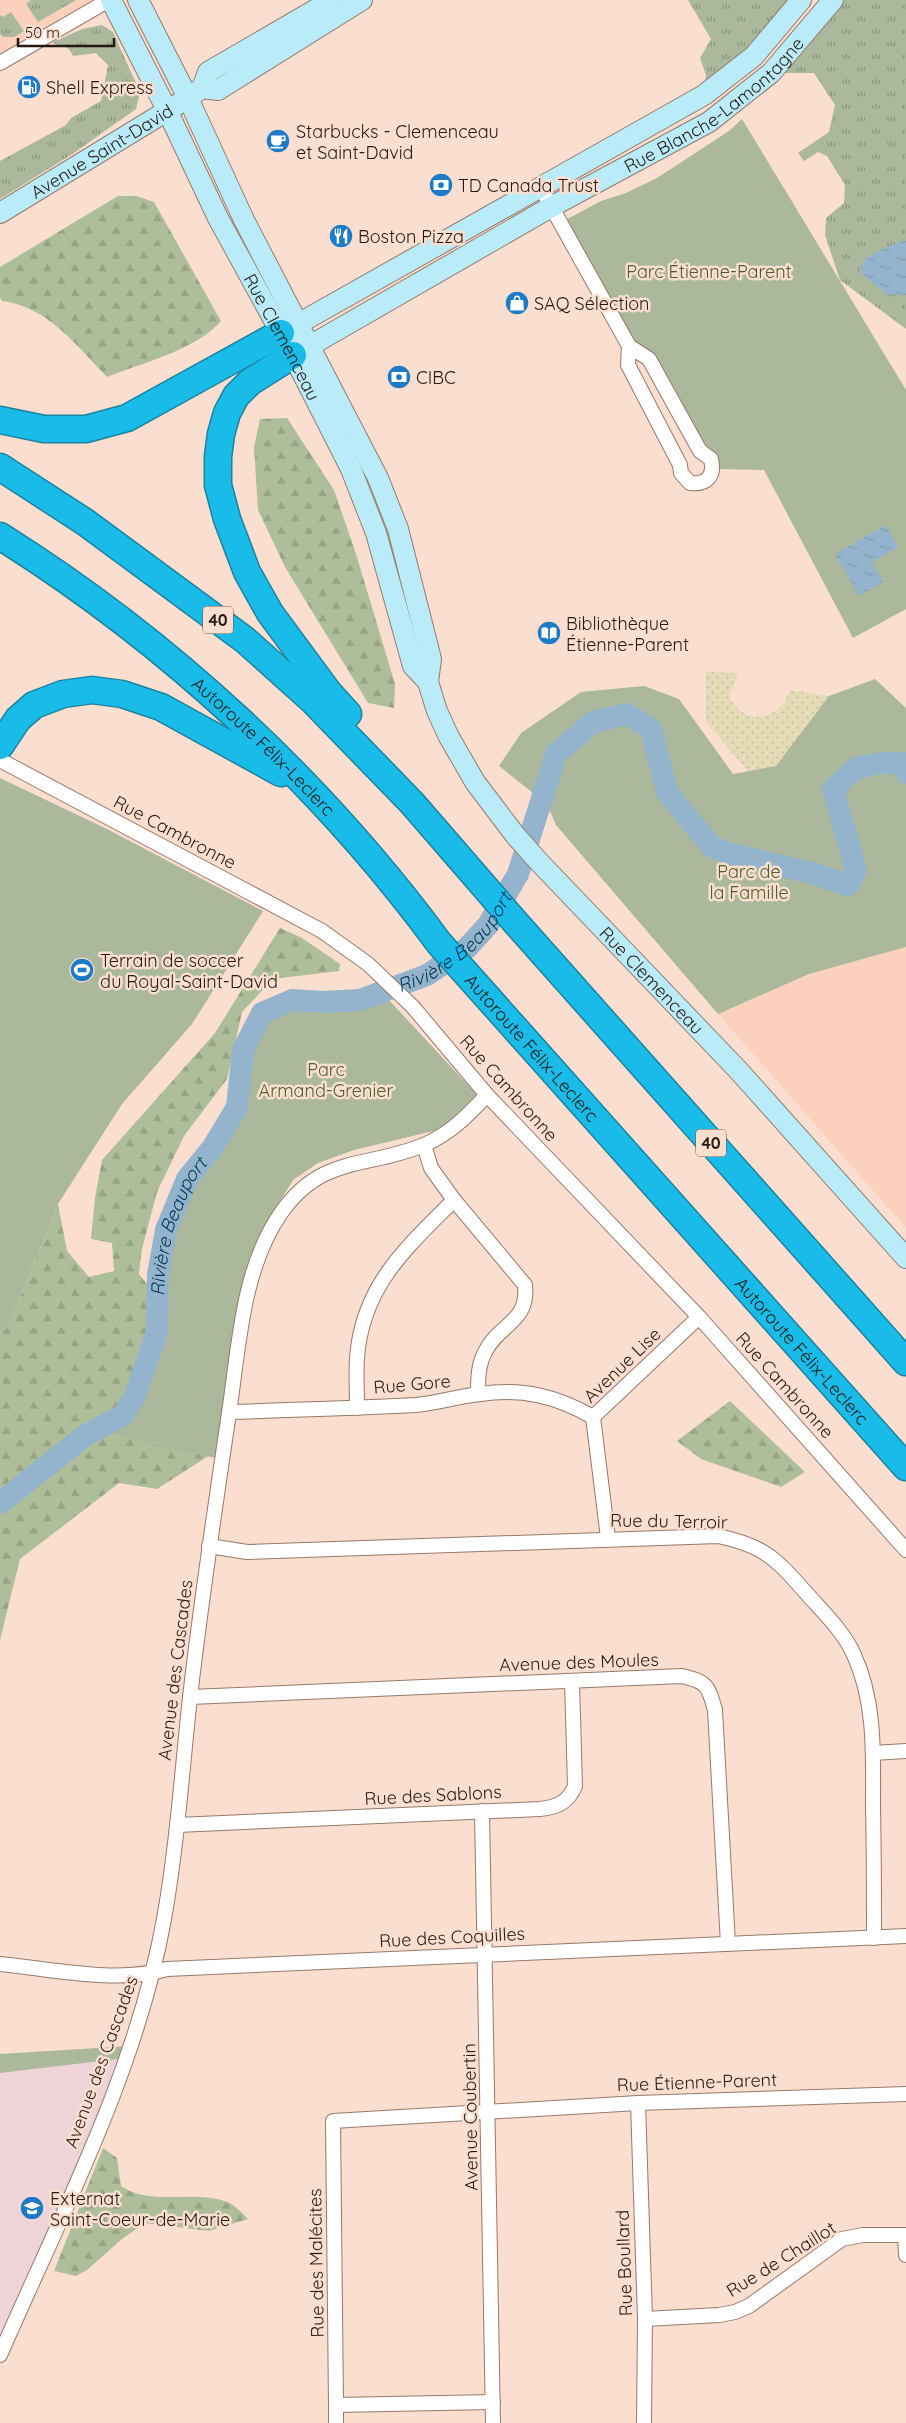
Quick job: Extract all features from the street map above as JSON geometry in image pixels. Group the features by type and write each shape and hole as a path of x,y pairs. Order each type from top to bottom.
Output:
{"highway":[{"path":"0,420 44,429 86,429 127,418 296,339"},
{"path":"296,339 236,396 227,413 221,434 218,457 218,485 227,519 247,572 270,613 329,692 392,765 412,803"},
{"name":"40","path":"0,467 85,522 245,640 312,700 412,803 485,888 906,1362"},
{"name":"Autoroute Félix-Leclerc","path":"0,536 47,566 152,645 244,725 308,788 373,862 439,943 906,1467"},
{"path":"0,746 18,719 34,705 63,694 92,690 122,694 160,707 308,788"}],"street":[{"path":"0,63 110,0"},
{"name":"Rue Clemenceau","path":"110,0 168,112 218,218 296,339"},
{"name":"Rue Clemenceau","path":"138,0 195,93 244,220 296,339 376,533 413,666 428,682 436,710 475,782 515,835 540,863 738,1070 906,1258"},
{"name":"Avenue Saint-David","path":"0,213 168,112 195,93 208,72 332,0"},
{"name":"Avenue Saint-David","path":"195,93 218,90 308,36 362,0"},
{"name":"Rue Blanche-Lamontagne","path":"296,339 541,188 704,95 754,56 801,0"},
{"name":"Rue Blanche-Lamontagne","path":"296,339 552,207 709,122 771,73 833,0"},
{"path":"541,188 629,346 649,359 700,451 711,459 713,469 709,479 699,484 690,483 681,472 680,466 628,365 629,346"},
{"name":"Rue Cambronne","path":"0,760 322,931 368,964 413,1007 487,1096 699,1317 906,1550"},
{"name":"Avenue des Cascades","path":"0,2355 95,2137 126,2058 153,1973 164,1917 177,1825 190,1697 209,1546 241,1325 261,1250 280,1214 302,1188 330,1170 424,1145 454,1129 487,1096"},
{"path":"424,1145 431,1168 454,1200 525,1285 527,1300 522,1312 494,1338 485,1351 479,1366 478,1394"},
{"path":"357,1408 358,1356 365,1318 379,1284 400,1254 454,1200"},
{"name":"Avenue Lise","path":"608,1538 593,1417 699,1317"},
{"name":"Rue Gore","path":"229,1412 421,1404 478,1394 521,1392 546,1395 572,1405 593,1417"},
{"name":"Rue du Terroir","path":"209,1546 247,1552 608,1538 718,1536 742,1541 755,1547 779,1562 831,1621 854,1652 864,1678 871,1710 873,1753 874,1938"},
{"name":"Avenue des Moules","path":"190,1697 682,1676 701,1680 710,1692 715,1710 728,1944"},
{"name":"Rue des Sablons","path":"177,1825 551,1808 564,1803 571,1797 575,1786 572,1681"},
{"path":"873,1753 906,1750"},
{"name":"Avenue Coubertin","path":"482,1811 489,2110 493,2423"},
{"name":"Rue des Coquilles","path":"0,1964 112,1975 153,1973 167,1968 906,1936"},
{"name":"Rue Étienne-Parent","path":"489,2110 906,2094"},
{"name":"Rue Boullard","path":"638,2103 645,2319 644,2423"},
{"name":"Rue des Malécites","path":"336,2405 333,2121 489,2110"},
{"name":"Rue de Chaillot","path":"645,2319 735,2312 749,2306 842,2239 863,2235 905,2235"},
{"path":"905,2235 906,2255"},
{"path":"336,2423 336,2405 493,2402"}],"shaded area":[{"path":"0,0 107,0 0,63"},
{"path":"906,947 906,1228 718,1014 809,974"},
{"name":"Externat Saint-Coeur-de-Marie","path":"126,2058 0,2355 0,2073"}],"green space":[{"path":"31,0 76,0 38,22 26,4"},
{"path":"688,0 801,0 704,95 706,75 700,58 711,39"},
{"path":"833,0 906,0 906,329 840,280 825,235 826,218 844,203 845,185 827,156 818,152 804,161 798,153 829,132 835,105 814,73 771,73"},
{"path":"11,12 24,31 14,37 3,37 0,34 0,15 3,17"},
{"path":"102,25 113,32 140,92 136,109 74,153 0,199 0,161 66,125 71,118 101,101 108,65 96,53 73,56 67,48 58,47 53,42 82,29"},
{"name":"Parc Étienne-Parent","path":"742,119 906,390 906,609 853,638 764,470 713,469 649,359 629,346 560,223 601,201 626,193 657,178 729,131"},
{"path":"118,196 136,196 154,202 221,321 211,331 184,347 107,377 60,329 47,319 18,304 2,301 0,297 0,267"},
{"path":"287,418 334,490 356,554 395,684 394,708 368,703 285,567 258,510 254,447 260,419"},
{"name":"Parc de la Famille","path":"875,679 906,708 906,947 809,974 718,1014 556,825 547,804 499,766 521,733 581,692 644,686 679,699 733,774 776,766 829,696"},
{"path":"0,778 107,829 263,911 192,1024 122,1104 58,1204 8,1327 0,1333"},
{"path":"280,928 302,938 340,964 339,971 273,979 242,1012 227,1079 184,1136 157,1192 142,1249 139,1274 158,1298 173,1296 237,1249 210,1455 157,1489 119,1483 20,1559 0,1640 0,1333 8,1327 58,1204 67,1251 89,1277 114,1271 112,1243 91,1239 95,1198 102,1160 215,1033"},
{"name":"Parc Armand-Grenier","path":"389,1000 477,1095 442,1129 354,1150 318,1163 293,1180 267,1222 250,1272 221,1459 165,1448 109,1432 129,1410 144,1380 157,1347 162,1326 166,1252 171,1228 186,1196 229,1140 237,1125 247,1097 255,1046 265,1024 282,1010 301,1005 357,1005"},
{"path":"730,1401 805,1472 781,1487 701,1459 677,1441"},
{"path":"129,2046 126,2058 0,2073 0,2054"},
{"path":"103,2148 117,2158 121,2186 133,2192 159,2197 214,2198 233,2205 248,2219 209,2231 145,2223 122,2239 87,2270 76,2276 54,2271"}],"sand":[{"path":"706,672 738,673 729,696 740,710 753,716 769,715 784,703 790,690 829,696 777,766 757,782 706,722"}],"water":[{"path":"906,240 906,295 886,294 860,272 863,261 880,250"},
{"path":"886,525 898,547 872,562 883,582 859,596 835,554"}],"waterway":[{"name":"Rivière Beauport","path":"0,1503 86,1435 122,1416 135,1396 157,1332 158,1275 166,1230 187,1179 213,1147 237,1107 243,1050 262,1013 292,1000 322,1002 360,1000 427,975 467,948 488,925 518,874 556,754 593,722 627,714 651,729 667,792 711,846 727,853 812,873 848,885 856,870 833,789 856,768 882,763 903,763 906,773"}],"place":[{"name":"Shell Express","path":"29,87"},
{"name":"Starbucks - Clemenceau et Saint-David","path":"278,141"},
{"name":"TD Canada Trust","path":"441,185"},
{"name":"Boston Pizza","path":"341,236"},
{"name":"SAQ Sélection","path":"517,303"},
{"name":"CIBC","path":"399,377"},
{"name":"Bibliothèque Étienne-Parent","path":"549,633"},
{"name":"Terrain de soccer du Royal-Saint-David","path":"82,970"},
{"name":"Externat Saint-Coeur-de-Marie","path":"32,2208"}]}
